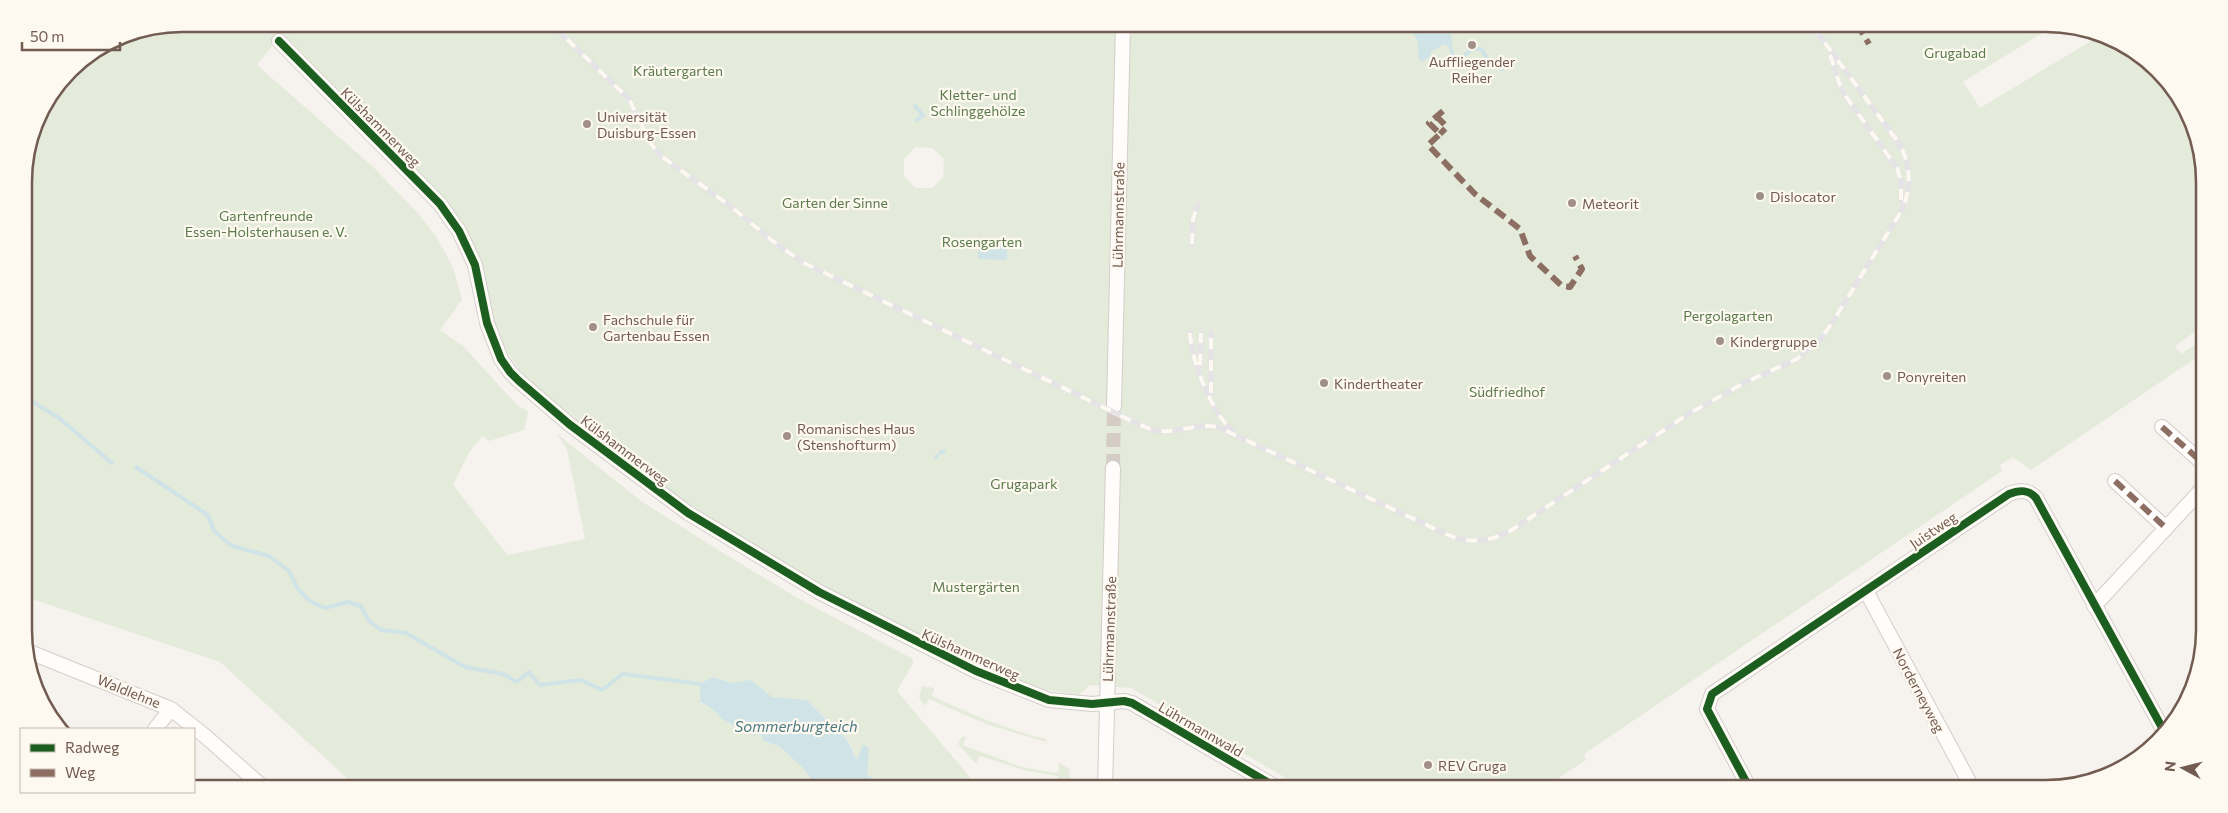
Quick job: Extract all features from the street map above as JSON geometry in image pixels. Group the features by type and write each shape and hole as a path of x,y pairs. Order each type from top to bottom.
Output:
{"street":[{"name":"Lührmannstraße","path":"1114,406 1123,32"},
{"name":"Külshammerweg","path":"279,41 440,204 459,231 475,264 487,324 501,359 519,382 569,424 688,513 819,592 901,635 976,672 1034,696 1066,702 1106,703"},
{"path":"2162,427 2196,457"},
{"name":"Lührmannstraße","path":"1105,780 1113,468"},
{"path":"2115,481 2166,528"},
{"name":"Juistweg","path":"1745,780 1707,709 1712,694 2009,494 2018,491 2032,494 2036,498 2161,727"},
{"path":"2094,606 2196,496"},
{"name":"Norderneyweg","path":"1866,591 1968,780"},
{"name":"Waldlehne","path":"34,654 171,709 195,728"},
{"name":"Lührmannwald","path":"1106,703 1124,701 1132,703 1265,780"},
{"path":"156,728 171,709"},
{"name":"Waldlehne","path":"195,728 255,780"}],"green space":[{"path":"182,32 2044,32 1963,82 1980,108 2091,41 2090,39 2112,48 2129,58 2152,76 2165,91 2175,107 2190,143 2196,182 2196,331 2175,346 2181,354 2196,344 2196,358 2031,470 2013,457 2000,465 2002,471 1584,754 1586,760 1556,780 1289,780 1131,688 1090,685 1079,695 1041,689 1011,679 962,657 813,581 739,537 679,497 526,380 496,335 479,256 463,226 362,114 282,33 257,65 372,166 418,213 437,238 452,265 462,300 440,330 464,347 516,404 528,412 524,430 489,441 483,436 470,451 453,485 508,555 585,539 567,449 557,434 641,501 723,553 801,600 913,659 913,663 897,691 972,780 874,780 867,774 857,760 847,740 807,700 772,698 751,681 732,683 713,677 700,703 712,709 722,719 764,737 763,741 779,746 803,768 812,780 349,780 220,662 32,599 34,163 44,125 63,91 91,63 134,40","holes":["915,147 932,148 944,159 943,177 932,188 915,188 904,176 904,159"]},
{"path":"922,686 934,688 932,696 974,715 1002,726 1046,739 1046,742 986,724 929,699 925,706 919,697"},
{"path":"964,736 966,738 962,745 1022,767 1054,773 1059,772 1059,763 1069,769 1070,778 1068,780 1058,780 1058,776 1023,770 980,756 976,764 958,744"}],"water":[{"path":"1412,32 1449,32 1452,46 1451,49 1445,44 1430,52 1431,56 1422,62 1418,58 1416,38"},
{"path":"978,244 1007,244 1007,260 978,259"},
{"name":"Sommerburgteich","path":"713,677 732,683 751,680 772,697 807,700 847,740 857,760 863,744 869,748 867,774 874,780 812,780 803,768 779,746 763,741 763,737 757,734 754,736 722,719 712,709 700,702 700,684"}],"waterway":[{"path":"1451,49 1454,59 1459,60 1472,49 1481,49 1491,64 1502,69"},
{"path":"915,106 923,115 917,120"},
{"path":"32,402 59,418 112,463"},
{"path":"940,453 944,451"},
{"path":"136,467 208,515 214,531 232,546 269,556 289,571 298,589 310,601 325,608 348,602 361,606 369,621 381,630 406,633 465,667 503,674 517,682 529,672 540,685 581,680 602,690 623,674 700,684"}],"tunnel":[{"path":"1113,468 1114,406"}],"railway":[{"path":"559,32 629,99 651,144 661,156 729,205 774,242 804,263 1150,429 1173,431 1202,426 1218,427 1448,535 1472,541 1495,538 1510,531 1690,413 1746,382 1797,359 1820,340 1832,323 1902,210 1909,184 1909,175 1906,158 1898,142 1817,32"},
{"path":"1830,55 1842,91 1897,168 1901,181 1901,200"},
{"path":"1192,244 1193,219 1198,204"},
{"path":"1190,333 1194,357 1210,400 1225,423 1233,431"},
{"path":"1200,365 1201,333"},
{"path":"1211,333 1211,393"}],"marked path":[{"path":"1862,32 1869,44"},
{"path":"1443,111 1429,123 1440,134 1428,145 1475,194 1520,229 1530,256 1562,286 1570,287 1582,269 1575,256"},
{"path":"1436,116 1447,127 1440,134"},
{"path":"2162,427 2196,457"},
{"path":"2115,481 2166,528"}],"cycle path":[{"path":"279,41 440,204 459,231 475,265 487,323 501,359 519,381 569,424 688,513 819,592 976,671 1049,700 1092,704 1124,701 1132,703 1264,780"},
{"path":"1745,780 1707,709 1712,694 2009,494 2020,491 2030,493 2036,498 2161,726"}],"place":[{"name":"Auffliegender Reiher","path":"1472,45"},
{"name":"Universität Duisburg-Essen","path":"587,124"},
{"name":"Dislocator","path":"1760,196"},
{"name":"Meteorit","path":"1572,203"},
{"name":"Fachschule für Gartenbau Essen","path":"593,327"},
{"name":"Kindergruppe","path":"1720,341"},
{"name":"Ponyreiten","path":"1887,376"},
{"name":"Kindertheater","path":"1324,383"},
{"name":"Romanisches Haus (Stenshofturm)","path":"787,436"},
{"name":"REV Gruga","path":"1428,765"}],"park label":[{"name":"Grugabad","path":"1955,52"},
{"name":"Kräutergarten","path":"678,70"},
{"name":"Kletter- und Schlinggehölze","path":"978,102"},
{"name":"Garten der Sinne","path":"835,202"},
{"name":"Gartenfreunde Essen-Holsterhausen e. V.","path":"266,224"},
{"name":"Rosengarten","path":"982,241"},
{"name":"Pergolagarten","path":"1728,315"},
{"name":"Südfriedhof","path":"1507,391"},
{"name":"Grugapark","path":"1024,483"},
{"name":"Mustergärten","path":"976,586"}]}
